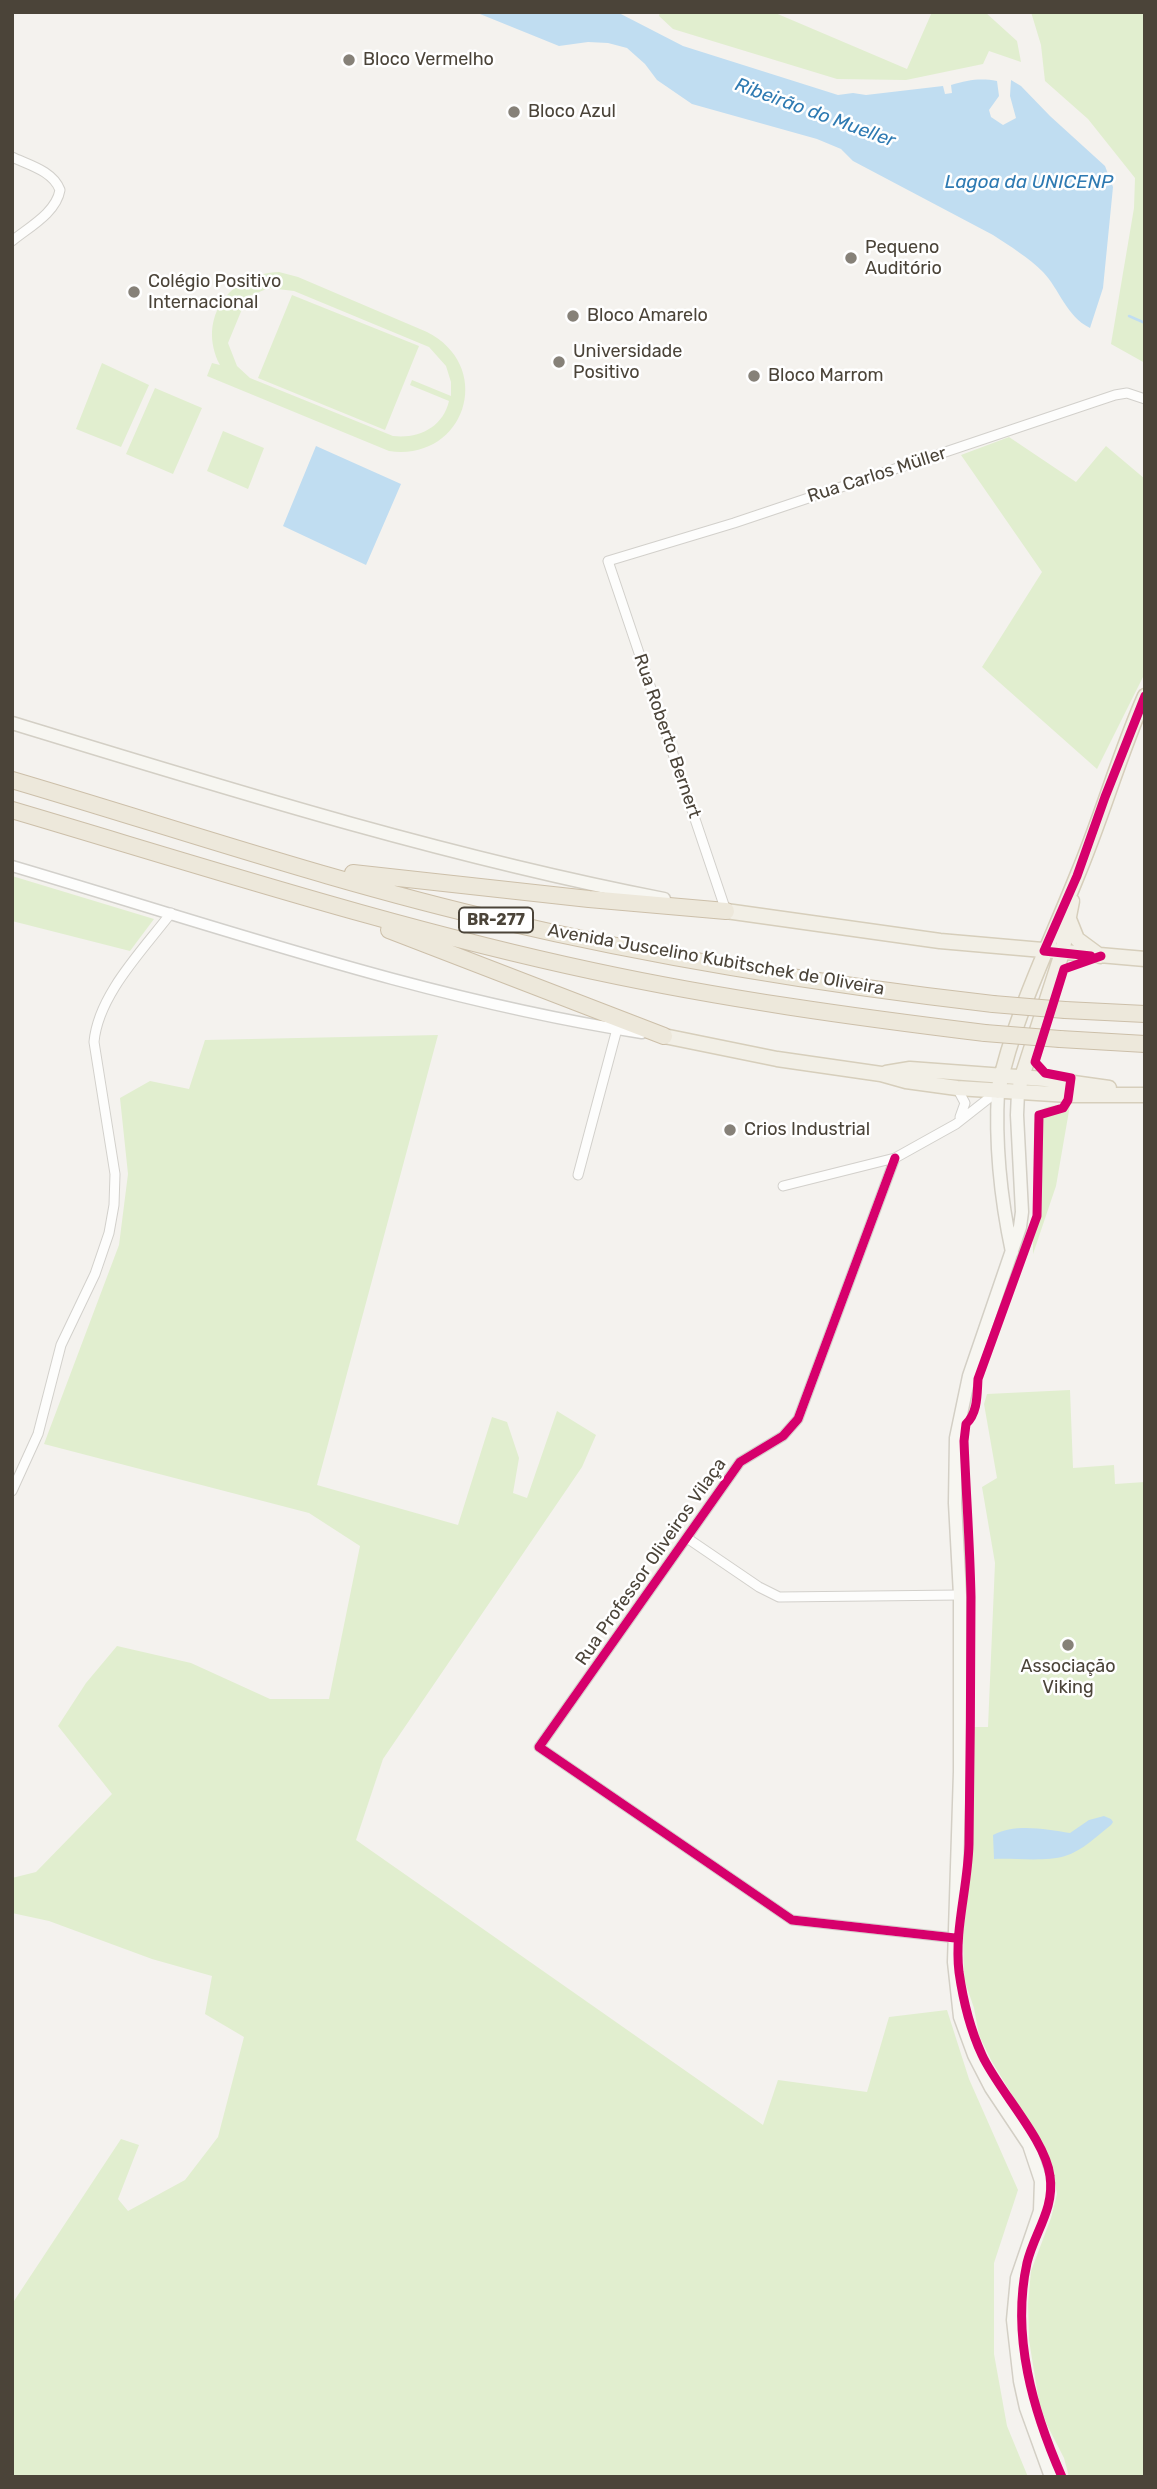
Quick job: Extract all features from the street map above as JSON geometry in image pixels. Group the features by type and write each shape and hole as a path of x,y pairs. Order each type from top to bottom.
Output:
{"highway":[{"name":"Avenida Juscelino Kubitschek de Oliveira","path":"12,780 307,868 439,905 559,934 738,968 892,992 1065,1010 1145,1014"},
{"name":"Avenida Juscelino Kubitschek de Oliveira","path":"12,810 408,925 595,971 781,1005 985,1033 1145,1044"},
{"path":"307,868 726,911"},
{"path":"212,869 414,939 664,1037"}],"main road":[{"path":"1012,1252 1004,1212 997,1115 1001,1075 1044,951 1077,876 1145,696"},
{"path":"12,723 304,811 564,878 726,911 898,937 1145,959"},
{"path":"1051,2477 1026,2408 1013,2320 1017,2278 1040,2211 1041,2181 1029,2145 987,2081 966,2036 957,2001 955,1938 960,1796 960,1595 955,1503 956,1438 962,1397 1020,1227 1017,1115 1020,1084 1062,953 1077,876"},
{"path":"1069,918 1077,939 1101,956"},
{"path":"664,1037 777,1059 881,1074 906,1082 998,1091 1020,1084"},
{"path":"881,1074 910,1069 1001,1075 1020,1084 1145,1095"}],"street":[{"path":"12,157 48,174 60,190 55,204 47,213 12,241"},
{"name":"Rua Carlos Müller","path":"608,561 734,523 1115,395 1127,393 1145,399"},
{"name":"Rua Roberto Bernert","path":"608,561 726,911"},
{"path":"12,866 442,990 664,1037"},
{"path":"12,1491 38,1434 61,1345 95,1273 109,1233 114,1205 115,1174 94,1042 95,1025 111,993 171,913"},
{"path":"579,1175 617,1029"},
{"path":"956,1124 964,1111 965,1103 964,1096 957,1088"},
{"path":"783,1186 895,1158 956,1124 998,1091"},
{"name":"Rua Professor Oliveiros Vilaça","path":"895,1158 803,1410 783,1436 740,1462 539,1747 792,1920 955,1938"},
{"path":"687,1538 759,1587 779,1597 960,1595"}],"green space":[{"path":"660,12 773,12 907,69 932,12 985,12 1017,41 1021,62 989,51 983,64 906,80 837,79 673,29 659,16"},
{"path":"1031,12 1145,12 1145,363 1111,344 1134,208 1135,178 1088,119 1045,81 1041,45"},
{"path":"279,272 298,277 427,332 448,348 461,367 465,388 462,409 453,427 437,442 415,450 389,451 207,376 212,363 220,365 212,331 222,302 232,290 261,274","holes":["269,288 294,291 429,347 446,366 451,382 451,396 412,380 410,385 449,401 441,418 421,433 393,436 250,378 237,366 228,343 247,297"]},
{"path":"292,295 419,346 385,430 258,378"},
{"path":"102,363 149,385 121,447 76,429"},
{"path":"155,388 202,408 173,474 126,454"},
{"path":"223,431 264,448 248,489 207,471"},
{"path":"1009,437 1076,482 1106,446 1145,479 1145,673 1097,769 982,667 1042,572 961,455"},
{"path":"12,876 154,919 130,951 12,921"},
{"path":"438,1035 317,1485 458,1525 492,1417 507,1422 519,1458 513,1493 527,1498 557,1411 596,1435 582,1467 383,1759 356,1840 763,2125 778,2080 867,2092 889,2017 947,2010 969,2079 1018,2190 994,2263 994,2354 1007,2426 1028,2477 12,2477 12,2304 121,2139 139,2145 118,2199 128,2211 185,2180 218,2137 244,2037 205,2014 212,1976 152,1959 49,1921 12,1913 12,1878 36,1872 112,1794 58,1726 86,1683 117,1646 191,1663 270,1699 329,1699 360,1546 309,1513 44,1444 119,1245 128,1174 120,1098 150,1081 189,1089 205,1040"},
{"path":"1070,1105 1056,1186 1033,1254 1034,1124 1043,1109"},
{"path":"1070,1390 1073,1468 1114,1465 1115,1484 1145,1482 1145,2477 1069,2477 1064,2458 1047,2425 1039,2402 1029,2340 1028,2303 1031,2271 1057,2194 1053,2171 1044,2148 979,2035 974,2008 964,1979 963,1934 971,1866 973,1727 988,1727 995,1563 982,1487 997,1478 984,1404 987,1394"}],"water":[{"name":"Lagoa da UNICENP","path":"475,12 617,12 683,46 838,95 866,95 943,86 945,94 952,93 951,85 957,83 997,81 999,96 989,110 991,117 1003,125 1016,118 1010,96 1011,80 1021,86 1105,166 1113,187 1103,288 1090,328 1069,310 1043,272 1019,252 993,235 853,161 841,149 817,139 692,104 657,80 645,64 627,48 588,42 559,46"},
{"path":"316,446 401,484 366,565 283,526"},
{"path":"1104,1816 1111,1819 1111,1825 1071,1854 1049,1859 994,1859 993,1835 1002,1831 1031,1828 1070,1833 1089,1820"}],"waterway":[{"name":"Ribeirão do Mueller","path":"1129,316 1145,323"}],"cycle path":[{"path":"1091,956 1044,951 1077,876 1145,696"},
{"path":"1062,2477 1034,2400 1023,2345 1023,2290 1027,2263 1050,2199 1050,2176 1040,2147 982,2055 968,2014 959,1972 958,1940 969,1844 971,1597 964,1441 966,1424 975,1409 978,1379 1037,1216 1039,1115 1063,1108 1068,1100 1071,1078 1045,1073 1035,1062 1064,969 1101,956"},
{"path":"895,1158 798,1419 783,1436 740,1462 539,1747 792,1920 955,1938"}],"place":[{"name":"Bloco Vermelho","path":"349,60"},
{"name":"Bloco Azul","path":"514,112"},
{"name":"Pequeno Auditório","path":"851,258"},
{"name":"Colégio Positivo Internacional","path":"134,292"},
{"name":"Bloco Amarelo","path":"573,316"},
{"name":"Universidade Positivo","path":"559,362"},
{"name":"Bloco Marrom","path":"754,376"},
{"name":"Crios Industrial","path":"730,1130"},
{"name":"Associação Viking","path":"1068,1645"}]}
